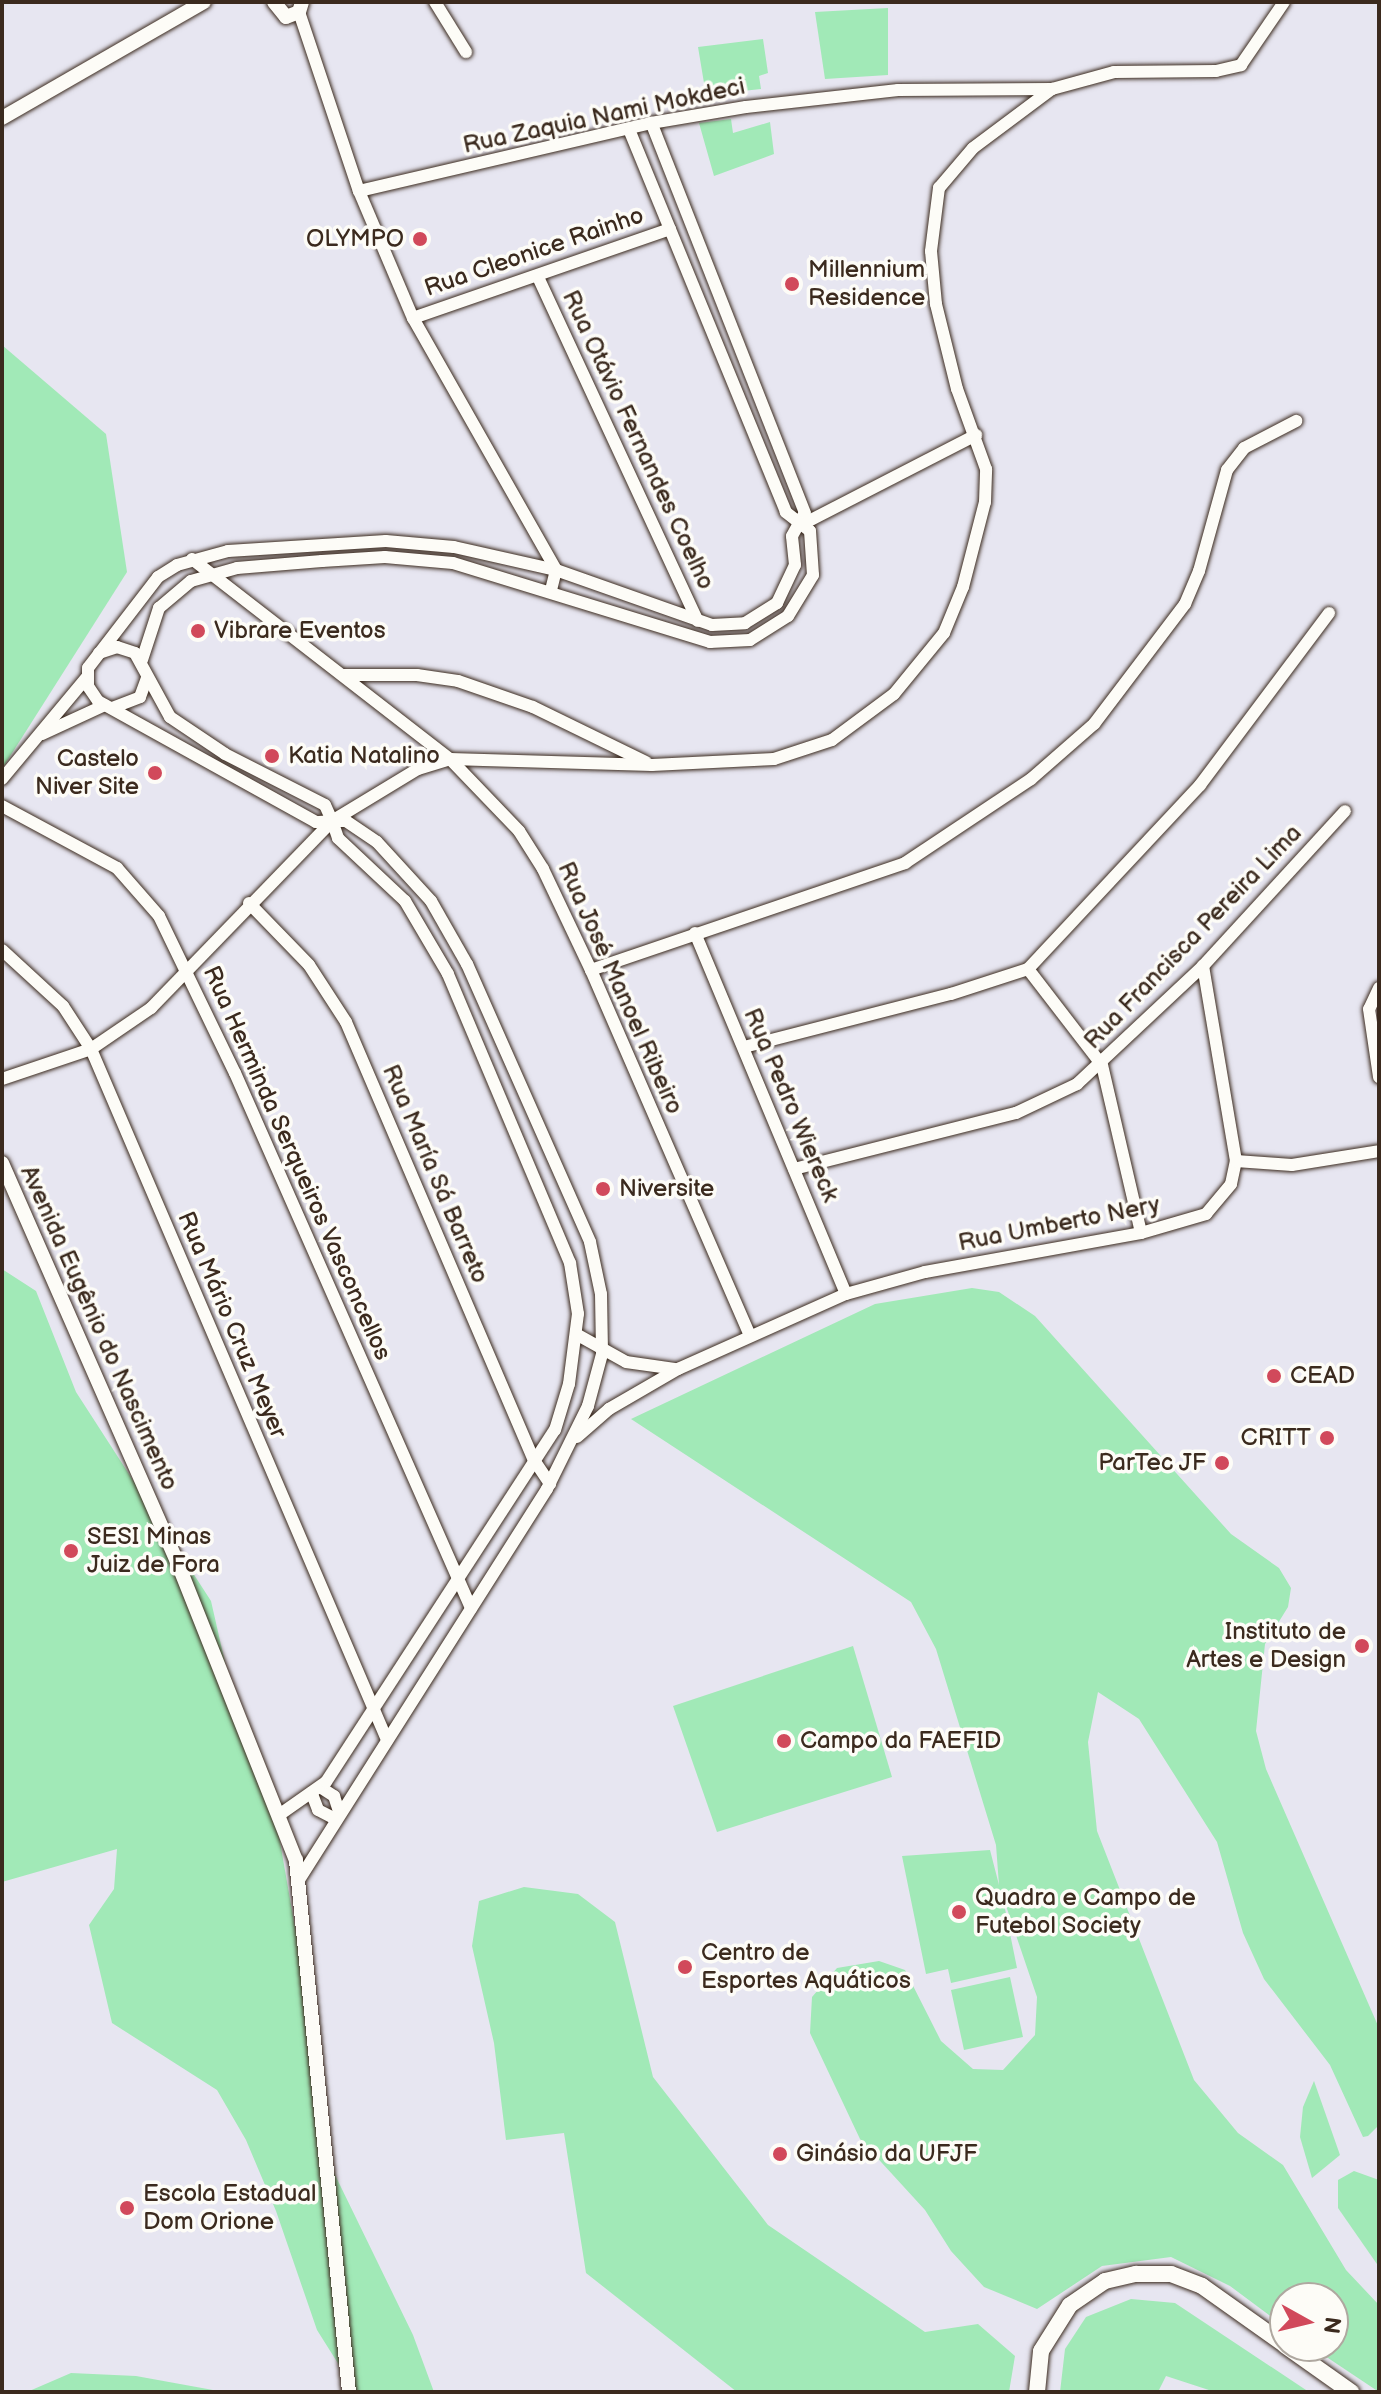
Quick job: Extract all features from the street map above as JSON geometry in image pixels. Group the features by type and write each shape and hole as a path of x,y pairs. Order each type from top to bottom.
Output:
{"main road":[{"path":"1037,2392 1041,2351 1070,2305 1105,2281 1136,2274 1171,2274 1202,2286 1269,2334"},
{"path":"1309,2362 1351,2392"}],"street":[{"path":"2,118 204,2"},
{"path":"274,2 296,11 359,191 413,318 556,570 551,590"},
{"path":"435,2 466,52"},
{"path":"2,1079 91,1049 151,1008 189,972 249,903 332,821 388,783 450,759 728,764 806,752 832,740 894,694 944,633 963,587 985,502 986,469 957,389 936,304 932,215 952,168 1003,121 1052,89 1123,70 1232,69 1251,56 1284,2"},
{"name":"Rua Zaquia Nami Mokdeci","path":"359,191 651,123 884,92 1052,89"},
{"path":"2,779 87,677 99,653 158,577 192,559 228,551 320,544 423,542 556,570 698,621 745,623 777,603 795,565 792,536 801,525 805,513 651,123"},
{"path":"279,1815 316,1790 374,1715 555,1430 576,1334 570,1263 448,974 405,901 338,838 325,805 258,772 170,717 147,678 142,660 159,608 174,592 210,575 322,561 422,559 491,572 692,639 750,640 788,616 810,586 813,540 786,512 629,129"},
{"name":"Rua Cleonice Rainho","path":"413,318 670,229"},
{"name":"Rua Otávio Fernandes Coelho","path":"538,277 698,621"},
{"path":"591,970 905,863 1065,752 1094,724 1185,604 1199,571 1227,470 1244,448 1296,421"},
{"path":"801,525 976,435"},
{"path":"422,559 423,542"},
{"path":"320,544 322,561"},
{"name":"Rua José Manoel Ribeiro","path":"192,559 450,759 519,831 543,869 591,970 750,1336"},
{"path":"744,1047 951,994 1028,969 1200,785 1329,613"},
{"path":"99,653 117,647 142,660"},
{"path":"343,675 417,675 484,689 652,765"},
{"path":"87,677 92,695 108,706 316,822 346,821 377,842 407,871 431,901 467,964 590,1242 601,1294 602,1349 588,1406 550,1484 299,1880"},
{"path":"36,738 108,706 140,697 147,678"},
{"path":"250,787 258,772"},
{"name":"Rua Herminda Serqueiros Vasconcellos","path":"2,806 117,868 159,916 189,972 471,1608"},
{"name":"Rua Francisca Pereira Lima","path":"794,1169 1016,1113 1046,1102 1102,1065 1203,966 1345,811"},
{"name":"Rua María Sá Barreto","path":"249,903 309,965 346,1022 534,1460 550,1484"},
{"name":"Rua Pedro Wiereck","path":"695,933 846,1294"},
{"name":"Rua Mário Cruz Meyer","path":"2,950 63,1006 91,1049 387,1740"},
{"path":"448,974 467,964"},
{"path":"1203,966 1236,1161 1292,1165 1379,1151"},
{"path":"1028,969 1102,1065 1141,1233"},
{"path":"1379,988 1369,1009 1379,1077"},
{"path":"497,1087 518,1079"},
{"name":"Rua Umberto Nery","path":"572,1441 609,1409 678,1369 846,1294 925,1272 1141,1233 1206,1214 1231,1184 1236,1161"},
{"name":"Avenida Eugênio do Nascimento","path":"2,1163 180,1569 279,1815 299,1880 349,2392"},
{"path":"550,1210 572,1202"},
{"path":"576,1334 602,1349 652,1369 678,1369"},
{"path":"316,1790 334,1796 338,1816"},
{"path":"316,1790 318,1810 338,1816"},
{"name":"Avenida Eugênio do Nascimento","path":"329,2202 341,2392"}],"green space":[{"path":"888,8 888,75 825,79 815,12"},
{"path":"763,39 768,73 759,76 761,89 706,95 698,47"},
{"path":"731,119 733,133 770,122 774,154 714,176 699,123"},
{"path":"2,345 106,434 127,572 2,769"},
{"path":"2,1269 36,1291 76,1392 211,1601 237,1715 277,1825 303,1973 320,2144 413,2335 434,2392 356,2392 317,2330 276,2211 246,2140 217,2090 112,2023 89,1925 114,1889 117,1849 2,1882"},
{"path":"972,1288 999,1292 1035,1316 1231,1534 1279,1568 1291,1588 1288,1607 1265,1644 1256,1731 1266,1769 1379,2028 1379,2125 1368,2136 1363,2137 1330,2065 1264,1979 1243,1933 1217,1842 1139,1719 1098,1692 1088,1742 1097,1831 1194,2080 1238,2133 1283,2165 1346,2270 1379,2305 1379,2392 1334,2362 1349,2362 1349,2282 1269,2282 1269,2315 1230,2286 1171,2257 1102,2266 1037,2309 984,2287 951,2251 925,2210 860,2139 810,2033 812,1997 837,1968 879,1961 905,1970 941,2041 973,2069 1003,2070 1035,2035 1037,1997 1002,1894 1017,1968 951,1983 948,1969 926,1974 902,1856 990,1850 999,1885 996,1845 936,1649 911,1602 631,1419 875,1304"},
{"name":"Campo da FAEFID","path":"853,1646 892,1777 717,1832 673,1706"},
{"path":"524,1887 578,1894 615,1922 653,2077 768,2225 925,2332 978,2324 1015,2356 1009,2392 737,2392 586,2273 564,2133 506,2140 494,2043 472,1946 479,1901"},
{"path":"1010,1977 1023,2037 964,2050 951,1990"},
{"path":"1314,2081 1340,2155 1312,2178 1300,2137 1303,2107"},
{"path":"1354,2171 1379,2180 1379,2267 1338,2208 1338,2180"},
{"path":"1131,2299 1175,2303 1309,2392 1215,2392 1166,2376 1158,2392 1060,2392 1065,2349 1086,2317"},
{"path":"71,2373 136,2376 224,2392 27,2392"}],"place":[{"name":"OLYMPO","path":"420,239"},
{"name":"Millennium Residence","path":"792,284"},
{"name":"Vibrare Eventos","path":"198,631"},
{"name":"Katia Natalino","path":"272,756"},
{"name":"Castelo Niver Site","path":"155,773"},
{"name":"Niversite","path":"603,1189"},
{"name":"CEAD","path":"1274,1376"},
{"name":"CRITT","path":"1327,1438"},
{"name":"ParTec JF","path":"1222,1463"},
{"name":"SESI Minas Juiz de Fora","path":"71,1551"},
{"name":"Instituto de Artes e Design","path":"1362,1646"},
{"name":"Campo da FAEFID","path":"784,1741"},
{"name":"Quadra e Campo de Futebol Society","path":"959,1912"},
{"name":"Centro de Esportes Aquáticos","path":"685,1967"},
{"name":"Ginásio da UFJF","path":"780,2154"},
{"name":"Escola Estadual Dom Orione","path":"127,2208"}]}
